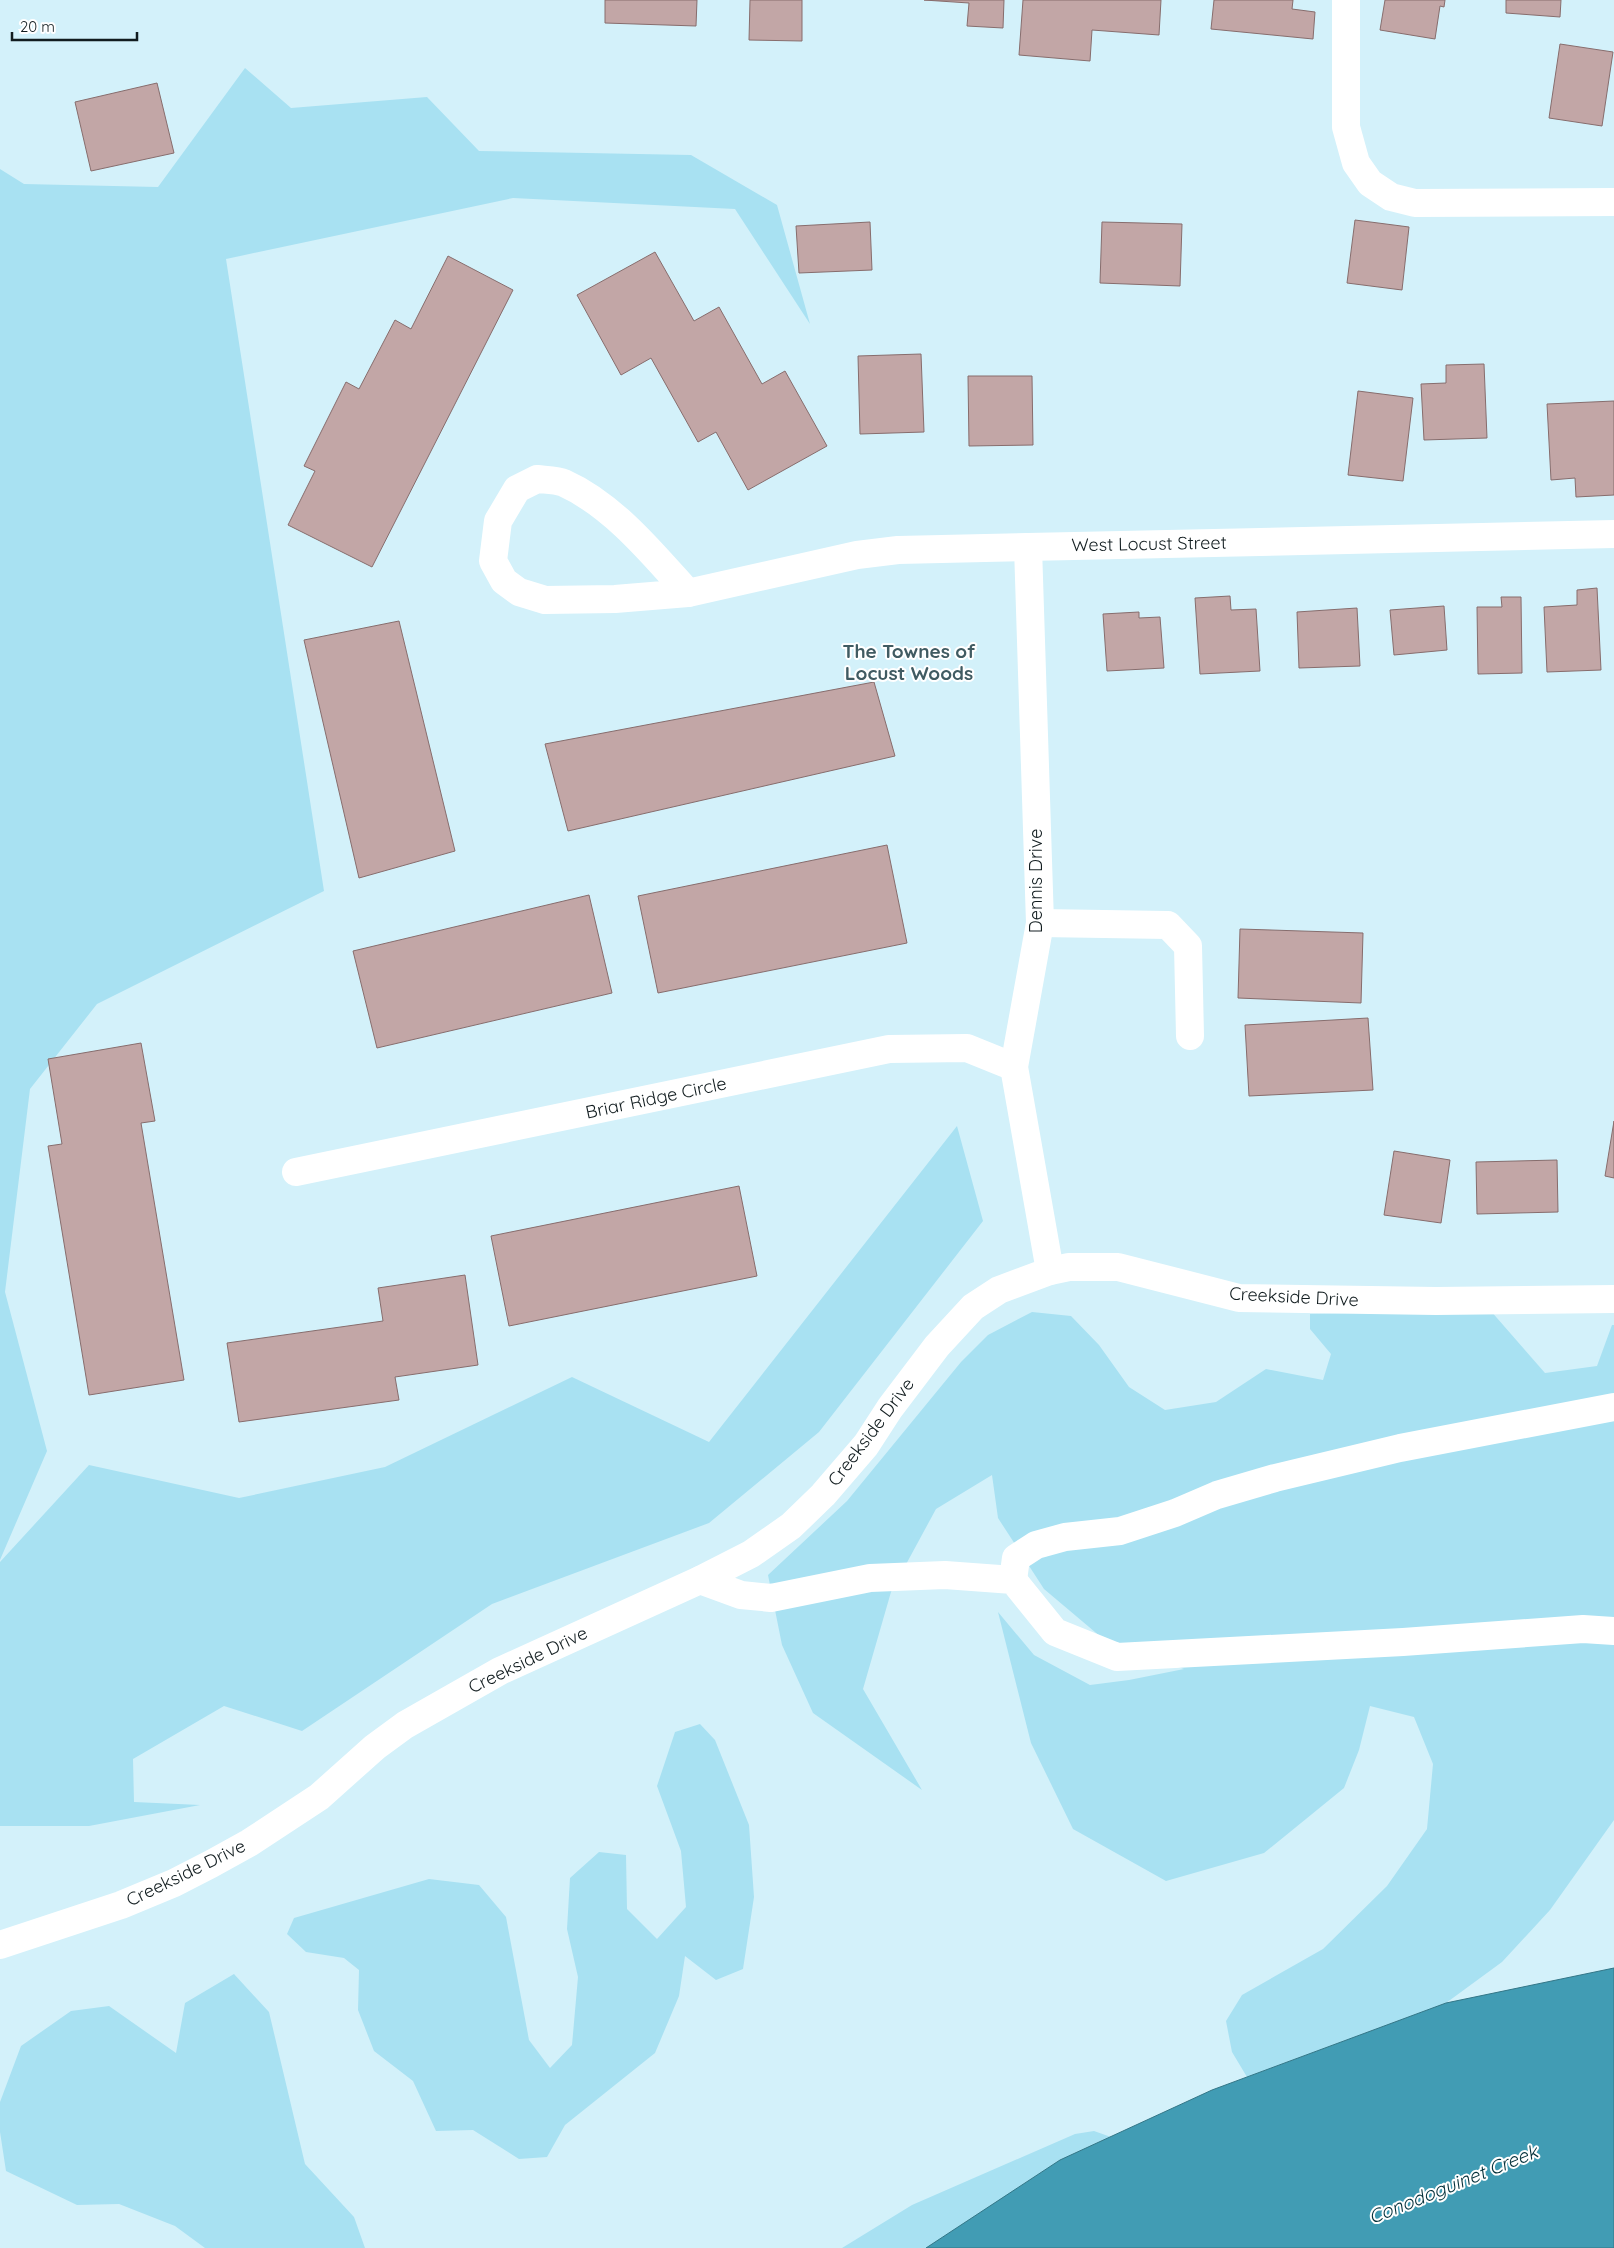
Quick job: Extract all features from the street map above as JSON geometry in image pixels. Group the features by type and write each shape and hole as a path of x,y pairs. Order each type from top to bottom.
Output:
{"street":[{"path":"1346,0 1346,127 1356,164 1370,183 1391,196 1415,203 1614,202"},
{"name":"West Locust Street","path":"688,594 640,538 592,500 563,482 537,479 517,489 498,521 493,561 504,581 519,592 545,600 615,599 688,594 857,555 898,550 1614,534"},
{"name":"Dennis Drive","path":"1028,547 1040,923 1014,1067 1050,1271"},
{"path":"1040,923 1168,925 1188,946 1190,1036"},
{"name":"Briar Ridge Circle","path":"296,1172 889,1049 967,1048 1014,1067"},
{"name":"Creekside Drive","path":"0,1944 122,1905 174,1883 211,1864 249,1843 318,1797 375,1747 405,1725 500,1671 700,1580 751,1554 791,1526 823,1495 866,1445 890,1408 937,1346 974,1308 999,1290 1050,1271 1069,1267 1118,1267 1239,1298 1436,1301 1614,1299"},
{"path":"1614,1407 1400,1448 1217,1495 1175,1513 1120,1532 1065,1537 1036,1545 1016,1558 1013,1580 1055,1632 1118,1657 1404,1642 1583,1629 1614,1631"},
{"path":"700,1580 741,1596 771,1598 870,1578 945,1575 1013,1580"}],"shaded area":[{"path":"245,68 291,108 427,97 479,151 691,155 777,205 810,324 735,209 513,198 226,259 324,891 97,1004 30,1089 5,1292 47,1451 0,1560 0,169 24,184 158,187"},
{"path":"957,1126 983,1221 819,1432 709,1523 492,1604 302,1731 224,1706 133,1759 134,1802 200,1805 89,1826 0,1826 0,1562 89,1465 239,1498 385,1467 572,1377 709,1442"},
{"path":"1490,1310 1545,1373 1597,1366 1612,1325 1614,1325 1614,1820 1550,1910 1502,1962 1446,2003 1247,2077 1232,2052 1226,2021 1242,1995 1323,1949 1387,1886 1427,1829 1433,1764 1414,1717 1370,1706 1359,1750 1344,1788 1264,1853 1166,1881 1073,1829 1031,1743 998,1612 1034,1655 1090,1685 1129,1680 1184,1669 1108,1643 1044,1589 998,1518 992,1475 936,1509 891,1592 863,1689 922,1790 813,1713 782,1645 768,1575 847,1501 961,1362 988,1335 1032,1312 1071,1316 1099,1345 1129,1387 1165,1410 1216,1402 1266,1369 1323,1380 1331,1354 1310,1329 1310,1314"},
{"path":"700,1724 715,1740 749,1825 754,1897 743,1969 716,1980 685,1956 679,1996 655,2053 565,2125 547,2157 519,2159 473,2130 436,2131 413,2081 374,2051 358,2010 359,1970 344,1958 306,1952 287,1934 294,1918 429,1879 479,1885 506,1917 529,2040 550,2068 572,2045 578,1977 567,1929 570,1878 599,1852 626,1855 627,1909 657,1939 686,1907 681,1851 657,1786 675,1732"},
{"path":"234,1974 269,2012 305,2164 354,2217 365,2248 205,2248 175,2226 119,2204 77,2205 6,2171 0,2132 0,2102 21,2046 71,2011 109,2006 176,2053 185,2003"},
{"path":"1094,2131 1111,2137 1060,2161 926,2248 842,2248 912,2205 1075,2134"}],"water":[{"name":"Conodoguinet Creek","path":"1614,1968 1614,2248 926,2248 1060,2160 1212,2090 1446,2003"}],"building":[{"path":"605,0 697,0 696,26 605,23"},
{"path":"750,0 802,0 802,41 749,40"},
{"path":"924,0 1004,0 1003,28 967,26 969,3"},
{"path":"1023,0 1161,0 1159,35 1092,30 1090,61 1019,55"},
{"path":"1214,0 1293,0 1292,9 1315,12 1313,39 1211,29"},
{"path":"1385,0 1445,0 1444,7 1440,6 1435,39 1380,30"},
{"path":"1506,0 1561,0 1560,17 1506,13"},
{"path":"1560,44 1613,52 1602,126 1549,118"},
{"path":"157,83 174,153 91,171 75,102"},
{"path":"1355,220 1409,227 1402,290 1347,283"},
{"path":"870,222 872,270 799,273 796,226"},
{"path":"1102,222 1182,224 1180,286 1100,283"},
{"path":"655,252 694,321 719,307 762,384 785,371 827,446 748,490 716,432 698,442 651,358 621,375 577,295"},
{"path":"448,256 513,290 372,567 288,525 315,471 304,466 346,382 359,389 395,320 411,329"},
{"path":"921,354 924,432 860,434 858,356"},
{"path":"1484,364 1487,438 1424,440 1421,384 1446,383 1446,365"},
{"path":"968,376 1032,376 1033,445 969,446"},
{"path":"1358,391 1413,398 1403,481 1348,475"},
{"path":"1614,401 1614,495 1576,497 1575,478 1551,480 1547,404"},
{"path":"1597,588 1601,670 1547,672 1544,607 1577,605 1577,590"},
{"path":"1230,596 1231,610 1256,609 1260,671 1200,674 1195,598"},
{"path":"1501,597 1521,597 1522,673 1478,674 1477,607 1502,607"},
{"path":"1444,606 1447,650 1394,655 1390,610"},
{"path":"1357,608 1360,666 1299,668 1297,612"},
{"path":"1139,612 1139,618 1160,617 1164,668 1107,671 1103,614"},
{"path":"399,621 455,851 359,878 304,640"},
{"path":"874,682 895,756 568,831 545,744"},
{"path":"887,845 907,943 658,993 638,896"},
{"path":"589,895 612,993 377,1048 353,951"},
{"path":"1240,929 1363,933 1361,1003 1238,998"},
{"path":"1368,1018 1373,1090 1249,1096 1245,1025"},
{"path":"141,1043 155,1121 141,1123 184,1380 89,1395 48,1146 62,1144 48,1059"},
{"path":"1614,1121 1614,1178 1605,1176"},
{"path":"1394,1151 1450,1160 1441,1223 1384,1215"},
{"path":"1557,1160 1558,1212 1477,1214 1476,1162"},
{"path":"739,1186 757,1276 509,1326 491,1236"},
{"path":"465,1275 478,1365 395,1377 399,1400 239,1422 227,1343 383,1321 378,1288"}],"district":[{"name":"The Townes of Locust Woods","path":"909,662"}]}
